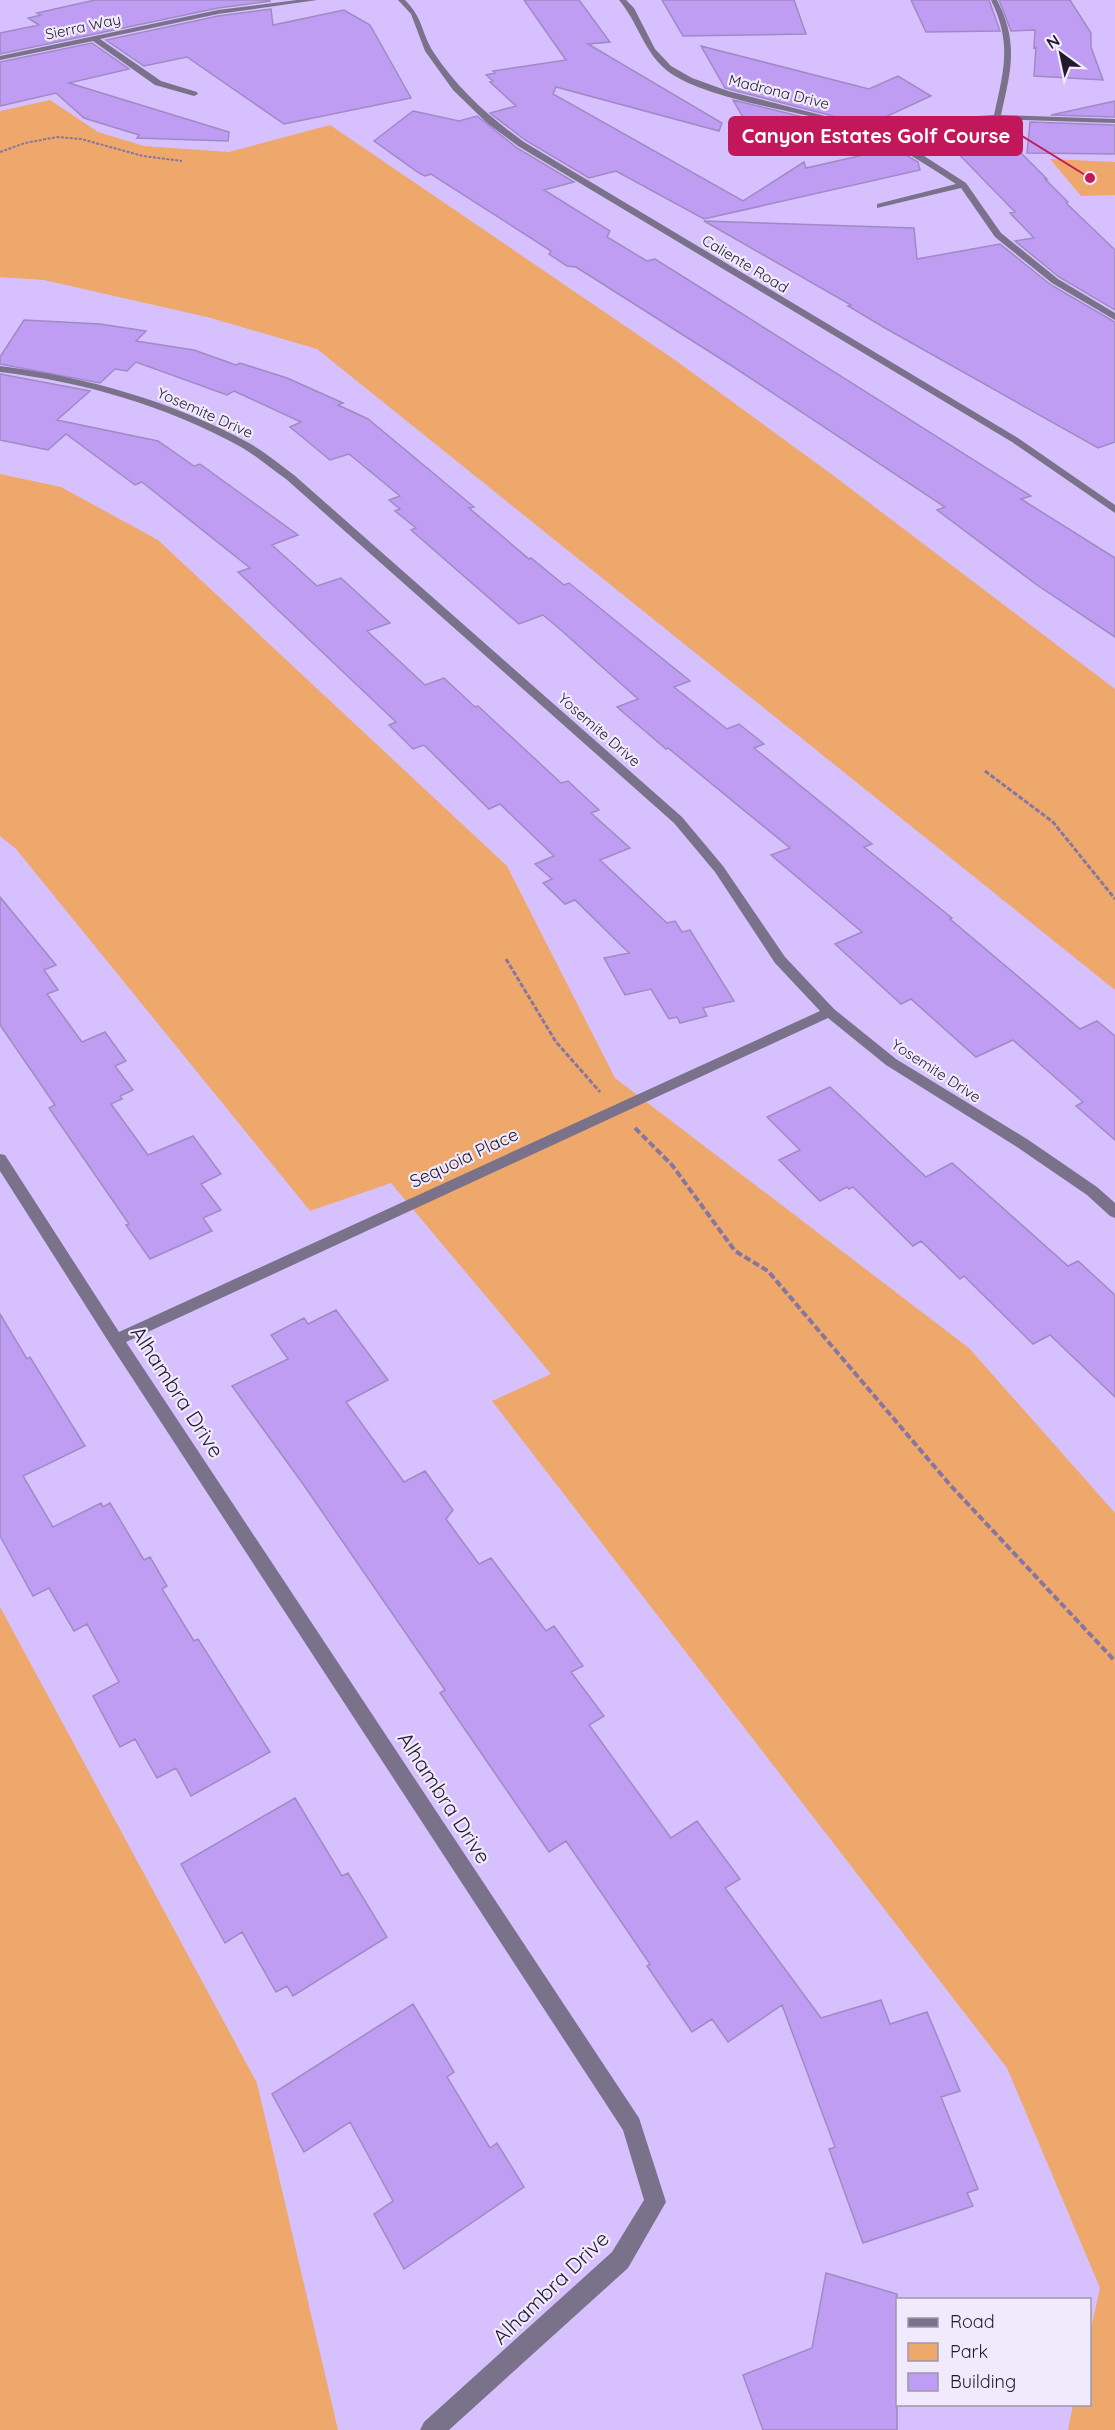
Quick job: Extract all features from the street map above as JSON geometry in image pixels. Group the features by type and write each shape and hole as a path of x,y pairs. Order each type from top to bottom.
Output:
{"street":[{"name":"Sierra Way","path":"0,58 236,9 314,0"},
{"name":"Caliente Road","path":"401,0 414,13 429,51 456,88 490,121 521,144 1015,440 1115,510"},
{"name":"Madrona Drive","path":"622,0 630,8 652,50 668,68 689,80 724,93 856,126 997,117 1115,121"},
{"path":"994,0 1008,29 1010,57 997,117"},
{"path":"94,38 158,83 194,94"},
{"path":"856,126 901,145 963,185 998,236 1055,281 1115,316"},
{"path":"880,206 963,185"},
{"name":"Yosemite Drive","path":"0,369 95,387 178,415 246,446 290,477 678,820 719,869 780,960 829,1012 891,1062 1022,1143 1092,1191 1115,1212"},
{"name":"Sequoia Place","path":"116,1340 829,1012"},
{"name":"Alhambra Drive","path":"0,1159 116,1340 632,2125 656,2202 620,2260 432,2430"}],"path":[{"path":"0,152 33,141 57,137 81,139 143,156 182,161"},
{"path":"985,771 1053,822 1115,898"},
{"path":"506,959 556,1042 596,1089 619,1109 672,1165 735,1251 768,1271 951,1486 1115,1661"}],"green space":[{"path":"50,100 98,132 144,146 229,152 330,125 675,360 826,470 1115,689 1115,990 317,349 211,318 44,280 0,277 0,111"},
{"path":"1050,159 1115,162 1115,195 1081,196"},
{"path":"0,474 61,487 158,540 507,866 615,1078 969,1348 1115,1513 1115,2430 1068,2430 1073,2406 1091,2406 1091,2328 1100,2288 1007,2068 492,1401 551,1374 391,1183 310,1211 16,849 0,836"},
{"path":"0,1607 257,2083 338,2430 0,2430"}],"building":[{"path":"95,0 270,1 218,8 0,54 0,33 39,25 28,18 41,15 37,13"},
{"path":"524,0 579,0 610,42 588,44 722,123 719,131 556,87 553,94 743,201 804,162 806,168 894,148 918,162 920,170 704,219 616,171 589,178 525,140 490,113 516,106 490,82 493,81 486,75 495,73 493,71 566,60"},
{"path":"662,0 794,0 806,34 683,36"},
{"path":"911,0 989,0 1000,31 926,32"},
{"path":"999,0 1070,0 1091,33 1091,47 1103,80 1034,76 1035,30 1011,31"},
{"path":"271,9 273,25 344,10 370,25 411,98 284,124 187,57 144,66 106,40 218,16"},
{"path":"92,43 129,69 69,83 229,132 228,141 137,138 139,135 84,118 56,93 0,106 0,62"},
{"path":"701,46 869,89 898,76 931,96 879,120 856,122 725,88"},
{"path":"733,100 856,131 805,155 757,142"},
{"path":"1115,101 1115,117 1051,115"},
{"path":"413,111 459,121 477,116 517,148 574,182 544,190 610,231 607,237 647,261 655,259 1031,496 1021,499 1115,558 1115,637 1037,585 937,510 945,507 732,366 576,267 567,266 549,254 551,251 431,174 425,176 419,173 374,141"},
{"path":"1030,122 1115,125 1115,154 1027,153"},
{"path":"987,128 998,130 1047,179 1045,179 1068,202 1066,203 1115,250 1115,310 1059,277 1015,241 1034,238 1010,213 1015,212 943,138"},
{"path":"704,221 914,228 917,259 1000,244 1051,285 1115,322 1115,442 1098,448 885,328 848,306 851,305"},
{"path":"24,320 100,324 146,331 136,341 194,350 236,365 240,363 287,378 343,403 338,405 368,419 474,507 469,508 529,559 531,558 564,585 569,583 690,681 674,687 727,729 739,724 764,744 754,748 872,844 864,847 952,918 950,919 1080,1029 1097,1021 1115,1036 1115,1140 1076,1106 1083,1102 1013,1040 976,1057 911,999 901,1004 835,944 862,932 771,855 790,848 617,707 638,699 543,615 519,624 411,530 416,528 395,511 400,509 389,500 400,496 349,454 330,460 290,427 301,422 234,391 227,395 136,362 127,371 115,369 100,383 0,364 0,357"},
{"path":"0,374 90,391 57,420 158,441 194,466 200,464 298,535 272,545 317,586 341,578 390,623 367,631 425,685 444,678 475,707 478,706 561,783 568,781 599,810 591,813 630,848 600,860 667,923 675,921 682,932 690,930 734,1001 703,1008 707,1016 680,1023 677,1017 669,1019 651,989 625,995 604,958 629,953 575,900 565,904 543,883 552,879 535,864 554,856 500,804 489,809 424,745 413,749 389,725 396,722 238,572 250,568 142,482 135,485 66,434 48,450 0,440"},
{"path":"0,897 56,965 44,970 58,990 47,994 82,1042 105,1032 126,1061 115,1066 133,1090 120,1096 122,1099 111,1104 148,1155 193,1136 221,1174 201,1184 221,1210 203,1218 212,1231 150,1259 126,1225 129,1224 49,1108 55,1105 0,1025"},
{"path":"830,1087 926,1177 952,1163 1068,1266 1078,1261 1115,1295 1115,1397 1050,1335 1033,1344 964,1276 960,1279 921,1241 913,1246 853,1187 849,1189 847,1187 820,1201 779,1160 800,1150 767,1117"},
{"path":"336,1310 388,1380 346,1402 404,1482 425,1471 453,1510 446,1519 479,1564 491,1558 546,1631 554,1626 583,1666 571,1672 604,1716 589,1725 671,1838 697,1821 740,1879 725,1888 821,2018 881,2000 890,2024 927,2012 960,2091 941,2097 978,2189 967,2193 973,2206 863,2243 829,2149 835,2147 782,2005 728,2042 712,2019 692,2032 647,1966 650,1964 566,1841 549,1852 440,1693 445,1690 303,1484 232,1386 288,1359 271,1335 304,1318 308,1324"},
{"path":"0,1314 27,1359 30,1357 85,1446 23,1476 53,1527 101,1503 103,1507 110,1503 144,1560 150,1557 167,1586 162,1589 194,1641 198,1639 270,1752 191,1796 176,1768 157,1778 135,1739 120,1747 93,1696 119,1682 87,1624 74,1631 49,1588 33,1596 0,1536"},
{"path":"295,1798 342,1876 348,1873 387,1937 293,1996 287,1986 276,1992 242,1932 225,1943 181,1864"},
{"path":"413,2004 454,2072 447,2077 490,2148 497,2143 524,2187 404,2269 374,2214 393,2201 350,2122 304,2152 272,2094"},
{"path":"826,2273 897,2294 897,2430 763,2430 743,2375 812,2348"}],"place":[{"name":"Canyon Estates Golf Course","path":"1090,178"}]}
